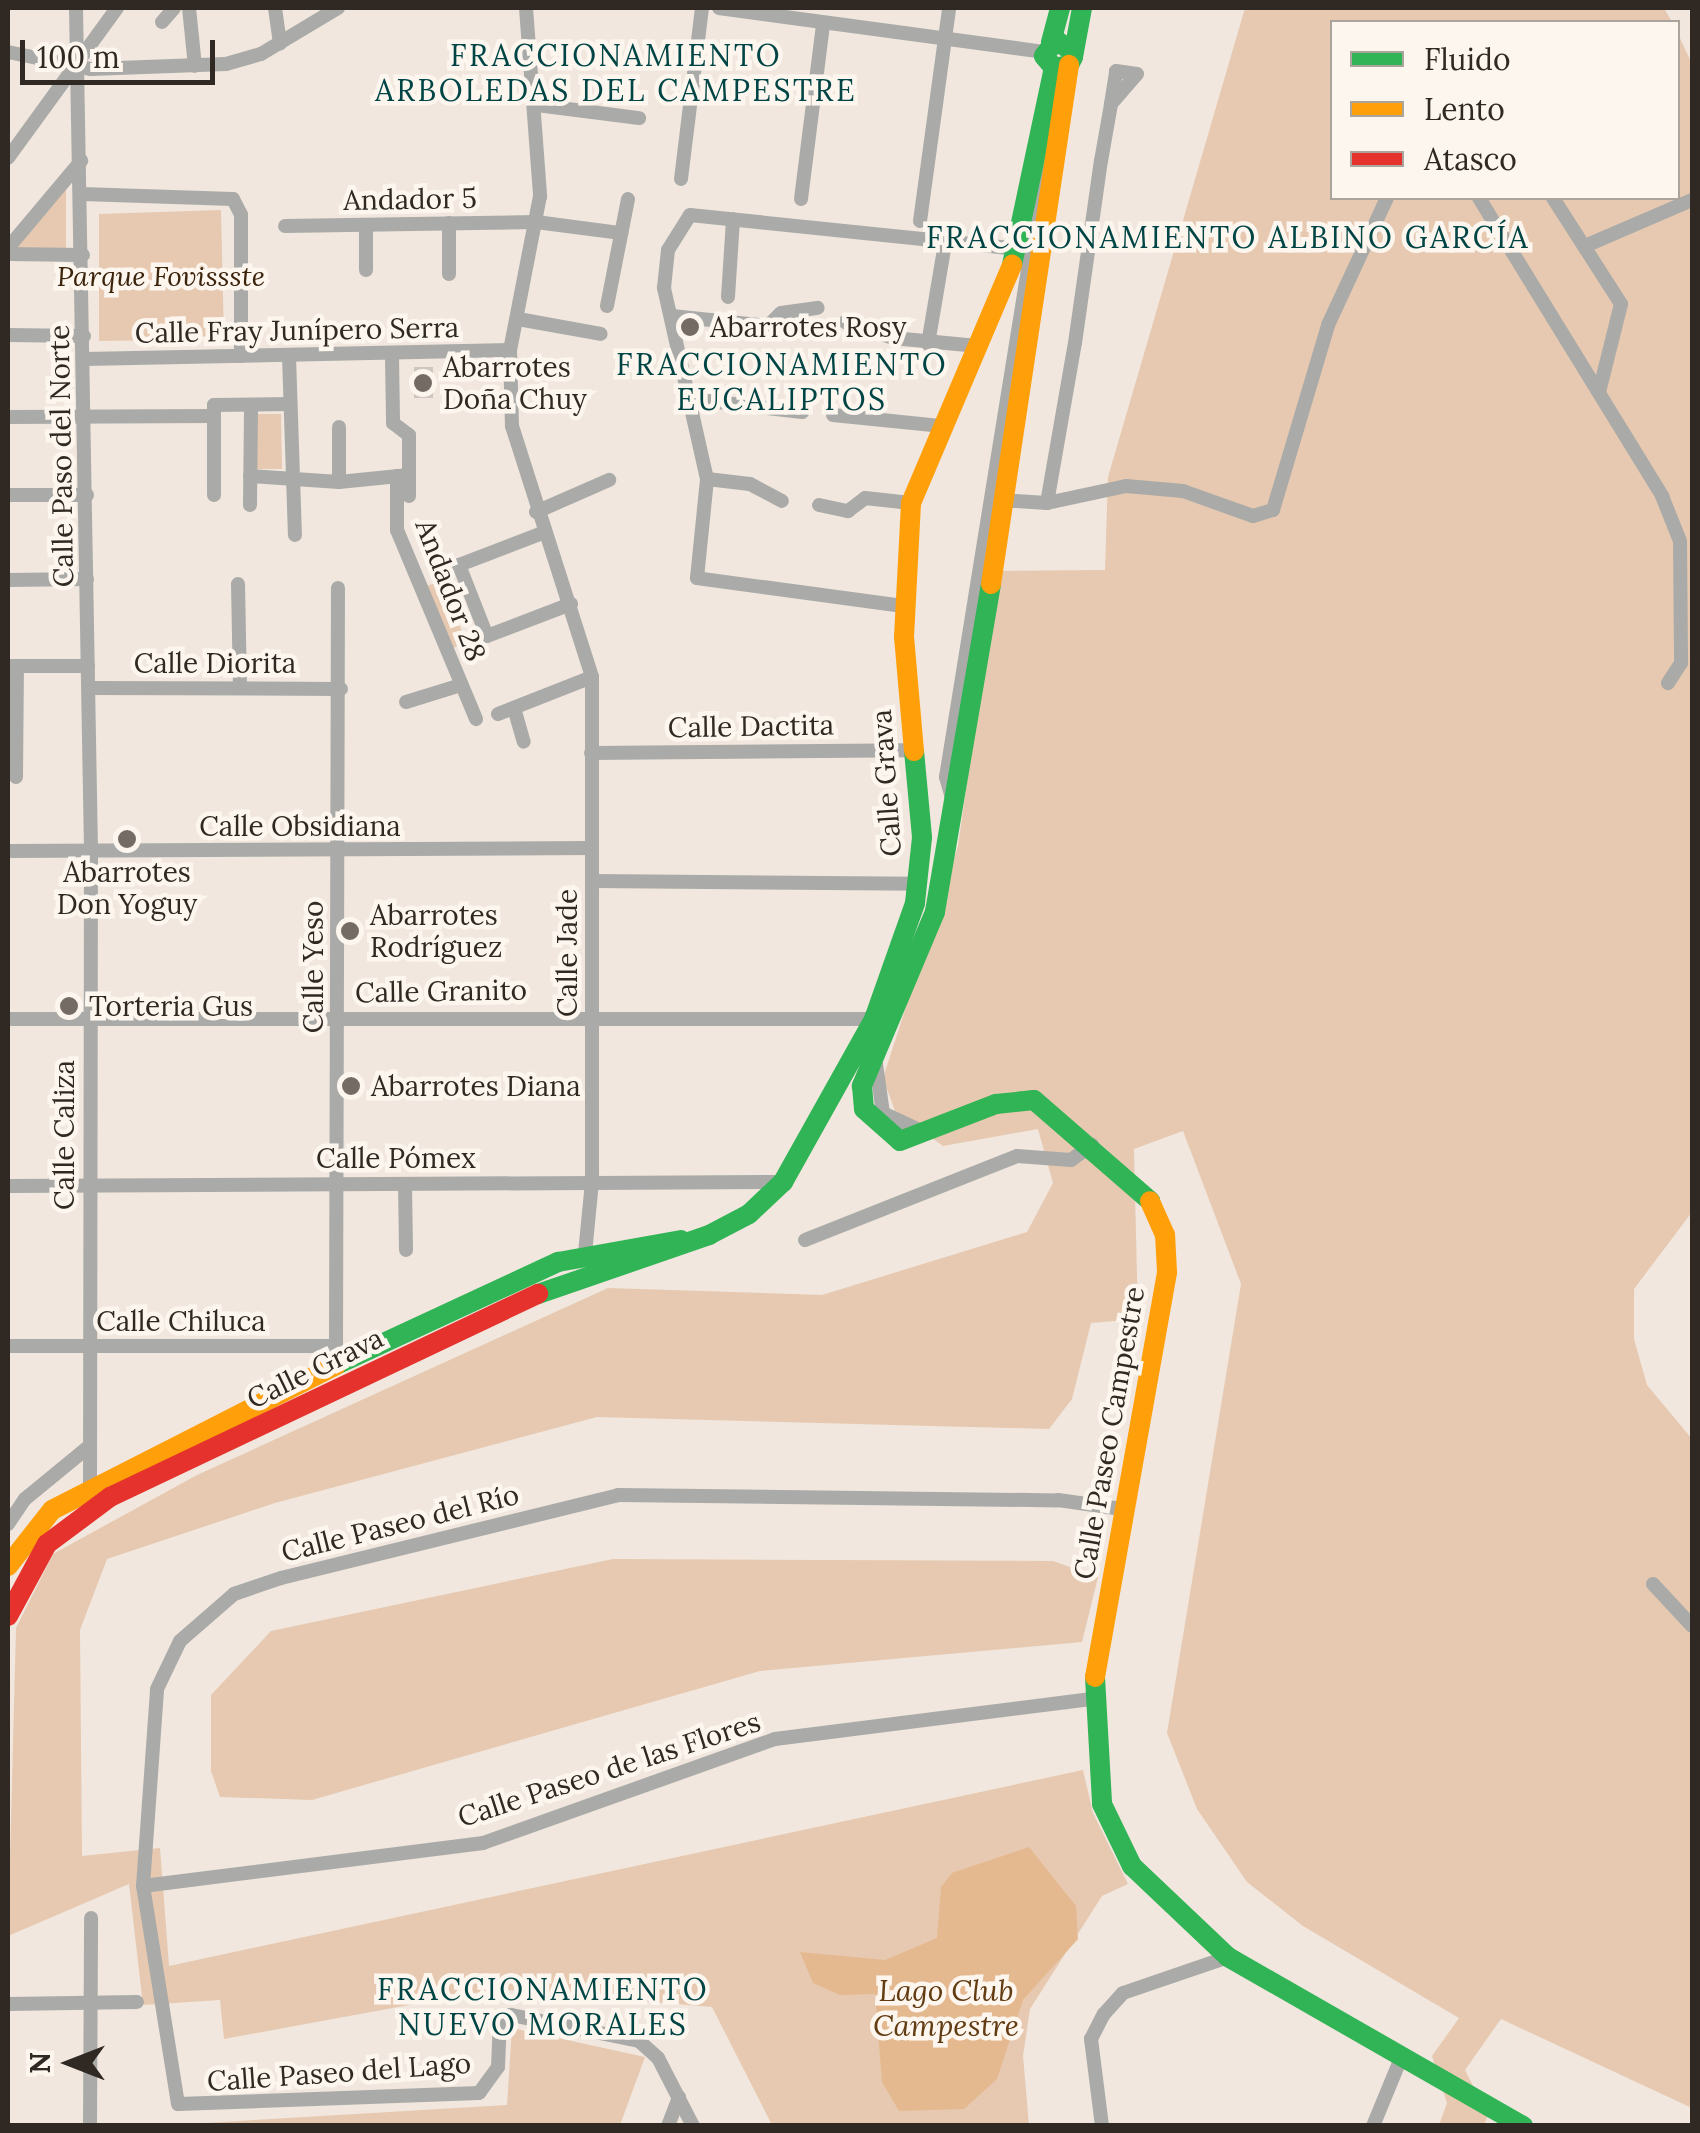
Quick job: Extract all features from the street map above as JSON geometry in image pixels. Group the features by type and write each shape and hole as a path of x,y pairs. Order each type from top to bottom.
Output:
{"main road":[{"path":"1057,58 1060,8"},
{"path":"1057,58 1082,8"},
{"name":"Calle Grava","path":"8,1616 47,1544 110,1497 522,1299 698,1239 749,1214 784,1182 874,1018 919,884 922,837 911,750 904,606 911,503 1024,248 1057,58"},
{"name":"Calle Paseo Campestre","path":"1057,58 1024,248 1031,293 954,804 926,944 862,1086 864,1109 900,1140 932,1135 996,1104 1034,1100 1092,1144 1149,1198 1164,1235 1166,1272 1091,1699 1102,1804 1132,1866 1228,1956 1523,2126"},
{"name":"Calle Grava","path":"8,1566 52,1510 90,1484 339,1354 585,1254 698,1239"}],"street":[{"name":"Calle Paso del Norte","path":"76,8 74,65 82,161 88,666"},
{"path":"8,158 117,8"},
{"path":"162,22 174,8"},
{"path":"189,8 195,66"},
{"path":"276,8 280,44"},
{"path":"8,52 74,65 195,66 239,62 280,44 318,14 338,8"},
{"name":"Calle Jade","path":"526,8 536,105 536,222 510,350 513,438 588,651 592,677 592,1182 585,1254"},
{"path":"681,179 702,8"},
{"path":"719,8 1057,58"},
{"path":"920,221 949,8"},
{"path":"800,199 823,26"},
{"path":"1047,504 1110,104 1116,71 1137,74 1110,104"},
{"path":"536,105 639,118"},
{"path":"8,251 82,161"},
{"path":"82,194 233,199 241,214 241,356"},
{"path":"607,306 628,200"},
{"path":"997,499 1047,504 1126,486 1183,491 1253,516 1273,510 1328,325 1386,200"},
{"path":"1480,200 1600,392 1680,541 1681,663 1668,683"},
{"path":"1555,200 1621,304 1600,392"},
{"path":"1585,246 1692,200"},
{"path":"904,606 697,578 707,479 664,288 668,250 690,216 945,244 1024,248"},
{"path":"728,298 733,219"},
{"name":"Andador 5","path":"285,226 536,222 622,233"},
{"path":"449,223 449,274"},
{"path":"366,225 366,270"},
{"path":"928,344 945,244"},
{"path":"8,251 83,255"},
{"path":"672,316 768,326 781,313 818,308"},
{"path":"518,319 601,334"},
{"path":"845,322 928,344 978,346"},
{"path":"8,335 84,336"},
{"name":"Calle Fray Junípero Serra","path":"85,359 392,356 510,350"},
{"path":"289,356 295,535"},
{"name":"Andador 28","path":"392,356 393,423 409,435 396,530 476,718"},
{"path":"691,399 802,412"},
{"path":"214,494 214,405 290,404"},
{"path":"250,505 251,406"},
{"path":"834,415 942,426"},
{"path":"8,418 214,416"},
{"path":"338,427 338,482"},
{"path":"250,476 292,482 338,482 403,476"},
{"name":"Andador 28","path":"403,476 409,496"},
{"path":"707,479 750,484 782,501"},
{"path":"536,512 610,480"},
{"path":"8,494 86,495"},
{"path":"819,505 848,511 865,498 911,503"},
{"path":"544,532 459,565 487,636 571,604"},
{"path":"8,580 87,580"},
{"path":"238,584 240,687"},
{"name":"Calle Yeso","path":"338,588 339,1354"},
{"path":"16,777 12,666 88,666"},
{"name":"Calle Caliza","path":"88,666 90,1484"},
{"path":"498,714 592,677"},
{"path":"406,702 460,685"},
{"name":"Calle Diorita","path":"89,688 341,689"},
{"path":"514,708 524,742"},
{"name":"Calle Dactita","path":"591,753 911,750"},
{"name":"Calle Obsidiana","path":"8,851 592,848"},
{"path":"592,881 919,884"},
{"name":"Calle Granito","path":"8,1018 874,1018"},
{"path":"805,1240 1017,1156 1071,1160 1092,1144"},
{"name":"Calle Pómex","path":"8,1186 784,1182"},
{"path":"405,1185 406,1250"},
{"name":"Calle Chiluca","path":"8,1346 339,1354"},
{"path":"10,1515 87,1448"},
{"name":"Calle Paseo del Río","path":"178,2104 143,1886 156,1690 180,1642 234,1594 618,1495 1058,1500 1122,1509"},
{"path":"1653,1584 1692,1626"},
{"name":"Calle Paseo de las Flores","path":"143,1886 483,1843 775,1740 1091,1699"},
{"path":"90,2126 91,1918"},
{"path":"1102,2126 1091,2039 1104,2014 1124,1994 1228,1956"},
{"path":"8,2004 138,2002"},
{"name":"Calle Paseo del Lago","path":"178,2104 479,2094 498,2067 500,2018 510,2015 639,2041 658,2058 693,2126"},
{"path":"1374,2126 1401,2058"},
{"path":"668,2126 679,2098"}],"green space":[{"path":"1245,8 1664,8 1671,20 1330,20 1330,200 1680,200 1680,38 1692,64 1692,1212 1634,1289 1634,1339 1647,1385 1692,1439 1692,2108 1501,2019 1465,2070 1488,2115 1484,2125 1439,2125 1447,2103 1432,2056 1459,2018 1303,1926 1247,1882 1197,1809 1167,1733 1241,1284 1183,1131 1134,1149 1138,1319 1091,1323 1072,1399 1049,1429 597,1417 275,1503 107,1559 80,1630 82,1856 160,1848 169,1966 1083,1770 1093,1813 1128,1884 1102,1896 1030,2009 1023,2056 1029,2125 772,2125 712,2007 496,1989 224,2039 220,2000 143,2005 129,1884 8,1936 16,1628 53,1554 197,1475 608,1288 822,1295 1027,1232 1053,1183 1038,1129 943,1146 895,1111 883,1078 958,846 997,571 1105,570 1108,477"},
{"path":"66,179 66,251 11,250"},
{"name":"Parque Fovissste","path":"221,210 224,339 99,341 99,214"},
{"path":"256,414 281,414 282,469 257,469"},
{"path":"443,580 466,643 445,651 422,588"},
{"path":"613,1559 1053,1561 1098,1577 1082,1642 760,1671 312,1800 220,1797 211,1771 211,1695 271,1631"},
{"path":"512,2028 645,2057 620,2125 170,2125 507,2105"}],"water":[{"name":"Lago Club Campestre","path":"1029,1847 1076,1906 1078,1939 1023,2000 997,2079 964,2109 899,2111 882,2082 875,1994 840,1995 813,1983 800,1952 885,1960 937,1938 941,1887 952,1873"}],"building":[{"name":"Abarrotes Doña Chuy","path":"414,367 433,367 433,398 414,398"}],"traffic: fast":[{"path":"1051,42 1060,8"},
{"path":"1073,52 1056,40 1044,56 1054,68 1069,65 1073,57 1082,8"},
{"path":"1012,265 1054,68"},
{"path":"991,584 935,912 862,1086 864,1109 900,1141 996,1104 1034,1100 1150,1201"},
{"path":"538,1294 709,1235 749,1214 783,1182 874,1019 915,903 922,837 914,751"},
{"path":"336,1365 558,1262 681,1240"},
{"path":"1095,1677 1102,1804 1132,1866 1228,1957 1523,2126"}],"traffic: slow":[{"path":"991,584 1069,65"},
{"path":"914,751 904,637 911,503 1012,265"},
{"path":"1095,1677 1167,1272 1165,1235 1150,1201"},
{"path":"8,1566 52,1510 336,1365"}],"traffic: jam":[{"path":"8,1616 47,1544 110,1497 538,1294"}],"place":[{"name":"Abarrotes Rosy","path":"690,327"},
{"name":"Abarrotes Doña Chuy","path":"423,383"},
{"name":"Abarrotes Don Yoguy","path":"127,839"},
{"name":"Abarrotes Rodríguez","path":"350,931"},
{"name":"Torteria Gus","path":"69,1006"},
{"name":"Abarrotes Diana","path":"351,1086"}],"district":[{"name":"FRACCIONAMIENTO ARBOLEDAS DEL CAMPESTRE","path":"616,72"},
{"name":"FRACCIONAMIENTO ALBINO GARCÍA","path":"1228,237"},
{"name":"FRACCIONAMIENTO EUCALIPTOS","path":"782,381"},
{"name":"FRACCIONAMIENTO NUEVO MORALES","path":"543,2006"}]}
